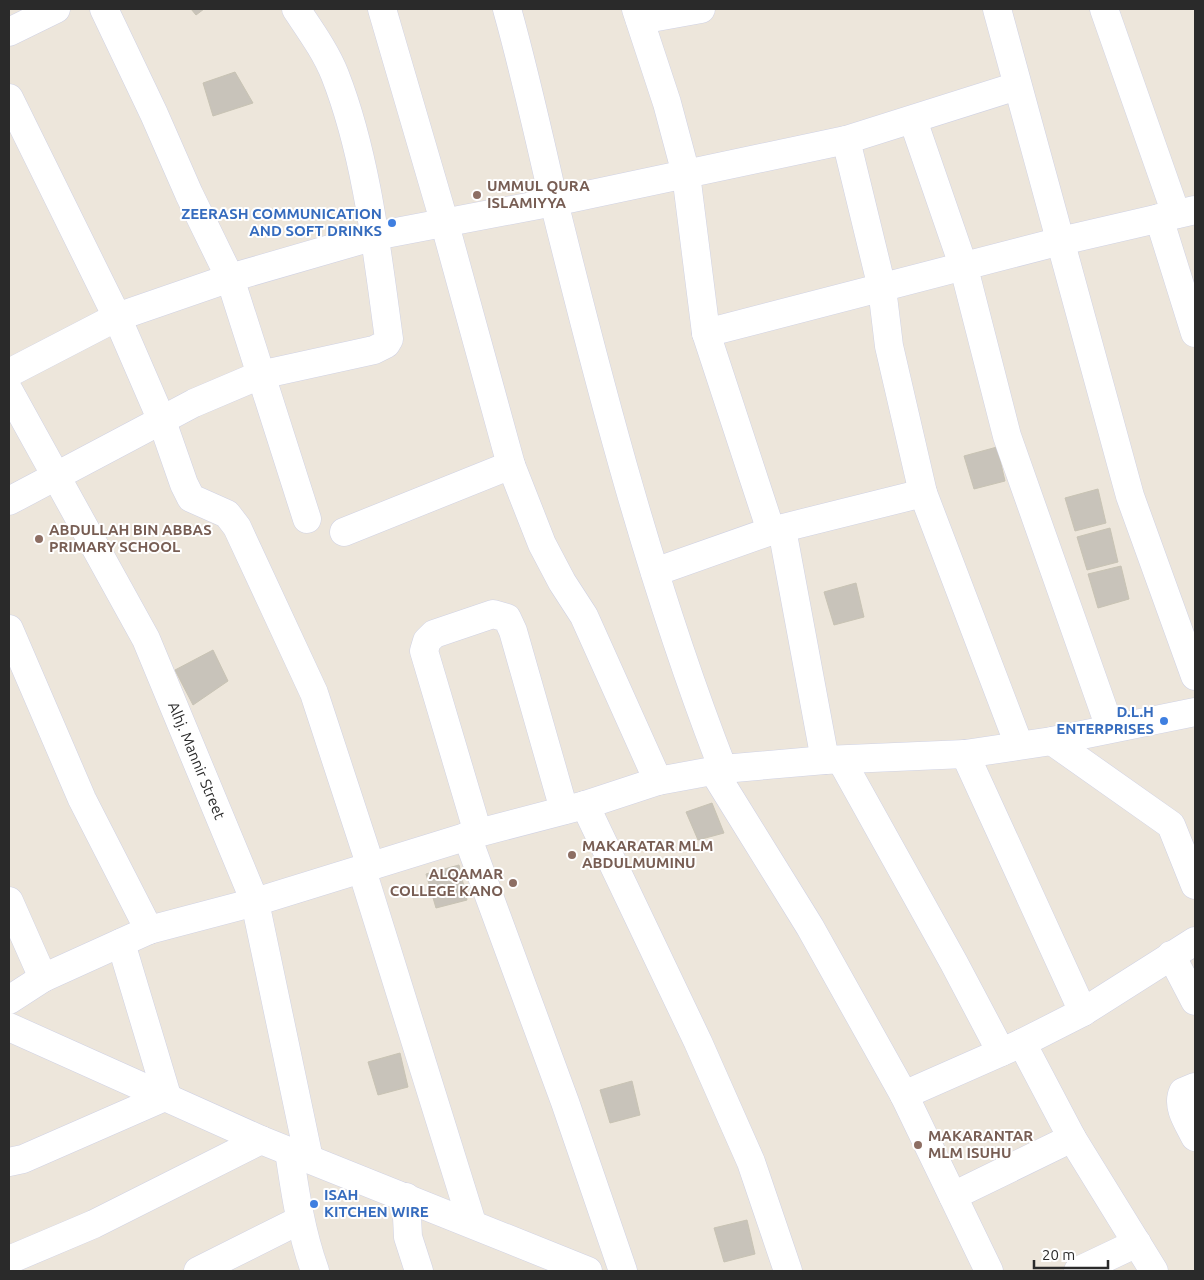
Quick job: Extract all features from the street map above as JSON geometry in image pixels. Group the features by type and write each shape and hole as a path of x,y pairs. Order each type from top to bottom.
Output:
{"street":[{"path":"9,32 56,9"},
{"path":"104,9 230,278 307,520"},
{"path":"9,501 194,403 260,375 374,350 386,344 389,339 375,236 355,141 334,74 296,9"},
{"path":"382,9 444,221 510,465 542,544 584,616 658,781"},
{"path":"506,9 524,72 554,202 655,572 718,771 810,927 904,1095 988,1271"},
{"path":"701,9 638,14 667,103 686,174 706,333 718,375 776,530 833,760 954,963 1072,1138 1154,1271"},
{"path":"997,9 1130,496 1195,676"},
{"path":"1104,9 1177,214 1195,333"},
{"path":"9,373 117,317 230,278 375,236 444,221 554,202 846,140 1017,86"},
{"path":"9,98 117,317 162,420 184,484 192,498 227,514 237,527 314,693 472,1223"},
{"path":"913,120 964,268 1007,436 1110,728"},
{"path":"846,140 882,288 891,355 923,493 1019,745"},
{"path":"706,333 964,268 1061,241 1177,214"},
{"name":"Alhj. Mannir Street","path":"9,391 54,476 146,639 255,902 299,1155 300,1220 315,1271"},
{"path":"344,532 510,465"},
{"path":"655,572 776,530 923,493"},
{"path":"623,1271 472,835 424,651 427,641 434,634 493,614 507,618 575,807 698,1042 750,1162 788,1271"},
{"path":"9,630 82,799 149,930"},
{"path":"9,1000 42,978 149,930 255,902 472,835 575,807 658,781 718,771 833,760 965,754 1052,740 1195,712"},
{"path":"1052,740 1171,824 1195,884"},
{"path":"965,754 1083,1012"},
{"path":"9,901 42,978"},
{"path":"904,1095 1083,1012 1195,941"},
{"path":"121,943 167,1096"},
{"path":"1172,955 1195,1001"},
{"path":"9,1027 167,1096 260,1140 472,1223 553,1264 588,1271"},
{"path":"1195,1087 1183,1092 1180,1105 1195,1138"},
{"path":"9,1162 23,1159 167,1096"},
{"path":"953,1196 1072,1138"},
{"path":"9,1260 94,1224 260,1140"},
{"path":"406,1197 408,1237 419,1271"},
{"path":"198,1271 300,1220"},
{"path":"1078,1271 1137,1243"}],"building":[{"path":"191,9 204,9 196,15"},
{"path":"235,72 253,103 213,116 203,83"},
{"path":"997,447 1005,481 974,489 964,456"},
{"path":"1098,489 1106,523 1075,531 1065,498"},
{"path":"1110,528 1118,562 1087,570 1077,537"},
{"path":"1121,566 1129,599 1098,608 1088,574"},
{"path":"856,583 864,617 834,625 824,592"},
{"path":"213,650 228,681 193,705 175,670"},
{"path":"712,803 724,833 698,840 686,812"},
{"path":"459,865 467,900 436,908 426,874"},
{"path":"400,1053 408,1087 378,1095 368,1062"},
{"path":"632,1081 640,1115 610,1123 600,1090"},
{"path":"747,1220 755,1254 724,1262 714,1228"}],"place":[{"name":"UMMUL QURA ISLAMIYYA","path":"477,195"},
{"name":"ZEERASH COMMUNICATION AND SOFT DRINKS","path":"392,223"},
{"name":"ABDULLAH BIN ABBAS PRIMARY SCHOOL","path":"39,539"},
{"name":"D.L.H ENTERPRISES","path":"1164,721"},
{"name":"MAKARATAR MLM ABDULMUMINU","path":"572,855"},
{"name":"ALQAMAR COLLEGE KANO","path":"513,883"},
{"name":"MAKARANTAR MLM ISUHU","path":"918,1145"},
{"name":"ISAH KITCHEN WIRE","path":"314,1204"}]}
